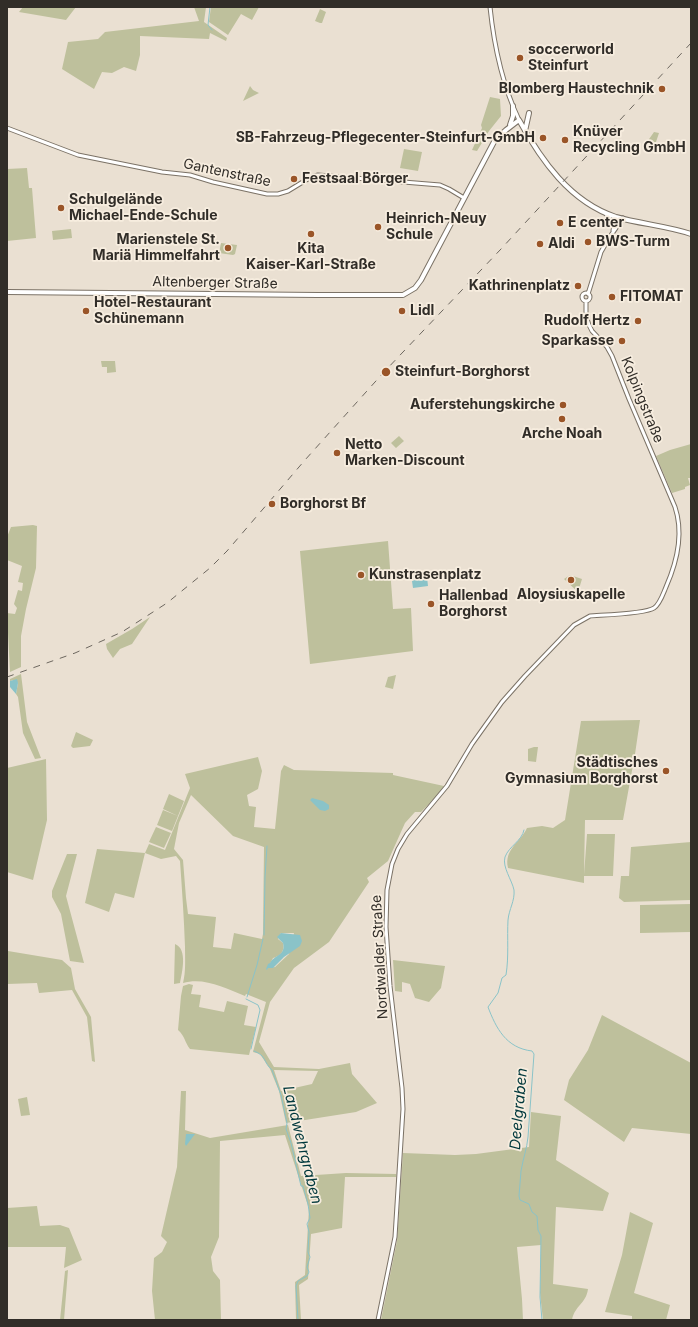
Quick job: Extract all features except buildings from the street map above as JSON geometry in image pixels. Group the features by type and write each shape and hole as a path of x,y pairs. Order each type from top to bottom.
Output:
{"main road":[{"path":"510,126 513,116 513,106"},
{"path":"525,131 529,113"},
{"path":"464,198 496,140 510,126 519,120 540,156 561,181 583,199 604,212 691,234"},
{"name":"Altenberger Straße","path":"7,292 403,295 412,290 418,284 464,198"}],"street":[{"path":"490,7 493,34 500,66 519,120"},
{"name":"Gantenstraße","path":"7,128 78,155 162,172 190,175 213,182 267,194 278,194 318,175 440,185 449,188 464,198"},
{"path":"604,212 614,223 612,233"},
{"path":"588,294 583,294 582,297 586,302 590,298 588,294 599,257 612,233 623,218"},
{"name":"Kolpingstraße","path":"586,302 586,316 588,325 607,347 612,356 676,510"},
{"name":"Nordwalder Straße","path":"378,1320 395,1237 403,1103 390,986 386,927 386,894 392,864 398,849 409,831 447,786 472,744 502,702 524,676 574,625 590,616 644,611 652,609 659,603 678,554 679,536 676,510"}],"green space":[{"path":"23,7 76,7 66,20 19,12"},
{"path":"194,7 206,7 204,22 227,38 226,41 210,33 209,39 140,36 140,55 136,71 124,67 112,73 102,72 94,89 62,69 68,42 98,39 105,32 199,21"},
{"path":"211,7 259,7 252,20 241,14 228,35 209,22"},
{"path":"320,9 326,12 322,23 315,21"},
{"path":"250,86 253,90 259,93 243,101"},
{"path":"490,97 500,99 501,116 489,131 477,151 472,150 482,128 481,125"},
{"path":"654,132 659,133 656,142 647,142"},
{"path":"404,149 422,152 418,171 400,168"},
{"path":"27,168 29,188 32,188 36,238 7,241 7,169"},
{"path":"71,229 72,238 53,240 52,231"},
{"path":"221,243 237,245 235,254 219,253"},
{"path":"101,361 115,361 116,372 107,373 107,367 102,367"},
{"path":"399,436 404,441 396,448 391,443"},
{"path":"691,444 691,478 688,478 690,485 685,487 685,489 672,493 656,456"},
{"path":"37,526 36,568 21,636 21,667 10,672 7,613 15,614 17,608 14,604 18,590 22,591 23,583 18,582 22,566 7,560 7,537 11,527"},
{"path":"388,541 393,609 411,608 413,651 310,664 300,551"},
{"path":"570,575 582,579 578,592 564,579"},
{"path":"150,617 132,644 120,649 113,658 107,649 106,644"},
{"path":"21,674 27,722 41,758 35,759 23,733 18,697 16,694 18,683 14,680 10,681 10,679"},
{"path":"396,675 393,689 385,687 388,677"},
{"path":"640,720 623,820 585,820 584,875 587,834 615,834 613,876 584,876 584,883 508,868 507,861 510,851 527,828 542,826 553,828 565,820 581,721"},
{"path":"76,732 93,740 90,746 73,748 71,746"},
{"path":"538,747 536,762 528,761 528,749"},
{"path":"258,757 262,771 258,789 247,795 249,806 256,807 254,827 275,829 281,771 284,765 294,770 393,773 393,775 444,786 439,794 421,812 415,812 405,823 388,861 367,878 369,882 329,942 294,968 270,1002 259,1042 274,1067 319,1069 350,1063 352,1074 377,1103 356,1112 286,1123 279,1091 270,1069 260,1054 253,1052 266,1002 207,982 199,981 183,983 185,970 185,947 180,861 176,856 161,859 145,853 149,844 165,850 190,788 185,774","holes":["191,795 233,836 264,847 262,939 234,933 231,949 213,947 216,917 188,914 183,860 174,849 179,823","281,933 294,933 289,954 275,967 268,968 273,958 280,955 283,951 283,943 278,939","274,1070 318,1071 312,1084 281,1091"]},
{"path":"46,759 47,820 33,880 7,872 7,768"},
{"path":"169,794 184,801 178,816 163,809"},
{"path":"163,810 178,816 172,831 157,825"},
{"path":"156,827 171,833 164,848 149,842"},
{"path":"691,842 691,900 624,902 619,898 621,876 629,876 631,847"},
{"path":"97,849 145,853 134,898 115,893 109,912 85,903"},
{"path":"67,854 77,854 66,896 84,963 70,961 61,914 52,897 52,891"},
{"path":"691,904 691,932 640,933 640,905"},
{"path":"175,944 182,951 183,962 180,983 174,984"},
{"path":"7,946 8,951 62,960 71,968 75,989 91,1017 95,1062 92,1061 87,1017 72,990 39,993 37,983 7,984"},
{"path":"393,960 445,966 441,988 429,1002 415,998 410,984 402,982 402,992 395,991"},
{"path":"189,984 193,985 191,994 201,995 199,1007 224,1012 227,1001 248,1006 244,1025 256,1027 249,1055 190,1049 178,1030 183,986"},
{"path":"602,1015 691,1063 691,1134 632,1128 624,1142 564,1100 569,1080 588,1050"},
{"path":"181,1091 186,1091 185,1130 210,1138 288,1125 301,1176 346,1173 396,1174 396,1177 345,1177 342,1228 311,1234 308,1279 299,1285 301,1320 296,1320 295,1282 305,1275 309,1209 285,1135 220,1141 219,1237 211,1257 213,1271 220,1280 221,1320 155,1320 152,1291 154,1258 162,1252 167,1242 161,1236 177,1167"},
{"path":"27,1097 30,1115 21,1116 18,1099"},
{"path":"531,1112 561,1116 556,1160 609,1193 603,1211 556,1207 553,1284 588,1289 585,1298 575,1311 572,1320 543,1320 540,1293 541,1245 517,1247 523,1320 381,1320 397,1241 403,1153 455,1155 476,1154 529,1147"},
{"path":"37,1206 40,1226 60,1225 69,1228 82,1260 64,1268 66,1247 7,1247 7,1208"},
{"path":"630,1212 653,1223 634,1293 670,1305 666,1320 632,1320 632,1316 605,1312 622,1255"},
{"path":"68,1270 64,1320 60,1320 65,1271"}],"water":[{"path":"427,577 428,586 413,588 412,581"},
{"path":"17,679 18,683 16,694 10,687 10,681"},
{"path":"312,798 323,801 329,805 329,809 325,811 320,810 310,800"},
{"path":"281,933 300,935 302,941 300,946 284,957 273,968 268,968 267,970 268,964 282,953 284,947 283,943 277,937"},
{"path":"186,1134 195,1134 186,1146 185,1144"}],"waterway":[{"path":"210,7 208,25 212,30"},
{"name":"Deelgraben","path":"524,830 521,837 507,853 504,861 514,890 508,920 507,968 506,975 502,978 498,993 488,1007 503,1036 515,1046 532,1051 534,1054 528,1137 521,1171 519,1196 520,1200 529,1204 532,1212 537,1216 538,1230 541,1236 540,1297 542,1320"},
{"name":"Landwehrgraben","path":"264,935 267,846"},
{"name":"Landwehrgraben","path":"247,997 263,939"},
{"name":"Landwehrgraben","path":"246,999 258,1005 260,1010 251,1049"},
{"name":"Landwehrgraben","path":"254,1051 263,1057 272,1070 281,1095 287,1123 286,1129 291,1143 301,1186 303,1186 308,1204 310,1218 307,1224 309,1232 308,1252 310,1257 307,1267 309,1272 307,1276 298,1281 296,1286 298,1320"}],"railway":[{"path":"7,677 75,653 122,632 167,603 210,568 227,551 305,460 384,372 501,249 691,43"}],"place":[{"name":"soccerworld Steinfurt","path":"520,58"},
{"name":"Blomberg Haustechnik","path":"662,89"},
{"name":"SB-Fahrzeug-Pflegecenter-Steinfurt-GmbH","path":"543,138"},
{"name":"Knüver Recycling GmbH","path":"565,140"},
{"name":"Festsaal Börger","path":"294,179"},
{"name":"Schulgelände Michael-Ende-Schule","path":"61,208"},
{"name":"E center","path":"560,223"},
{"name":"Heinrich-Neuy Schule","path":"378,227"},
{"name":"Kita Kaiser-Karl-Straße","path":"311,234"},
{"name":"BWS-Turm","path":"588,242"},
{"name":"Aldi","path":"540,244"},
{"name":"Marienstele St. Mariä Himmelfahrt","path":"228,248"},
{"name":"Kathrinenplatz","path":"578,286"},
{"name":"FITOMAT","path":"612,297"},
{"name":"Hotel-Restaurant Schünemann","path":"86,311"},
{"name":"Lidl","path":"402,311"},
{"name":"Rudolf Hertz","path":"638,321"},
{"name":"Sparkasse","path":"622,341"},
{"name":"Steinfurt-Borghorst","path":"386,372"},
{"name":"Auferstehungskirche","path":"563,405"},
{"name":"Arche Noah","path":"562,419"},
{"name":"Netto Marken-Discount","path":"337,453"},
{"name":"Borghorst Bf","path":"272,504"},
{"name":"Kunstrasenplatz","path":"361,575"},
{"name":"Aloysiuskapelle","path":"571,580"},
{"name":"Hallenbad Borghorst","path":"431,604"},
{"name":"Städtisches Gymnasium Borghorst","path":"666,771"}]}
